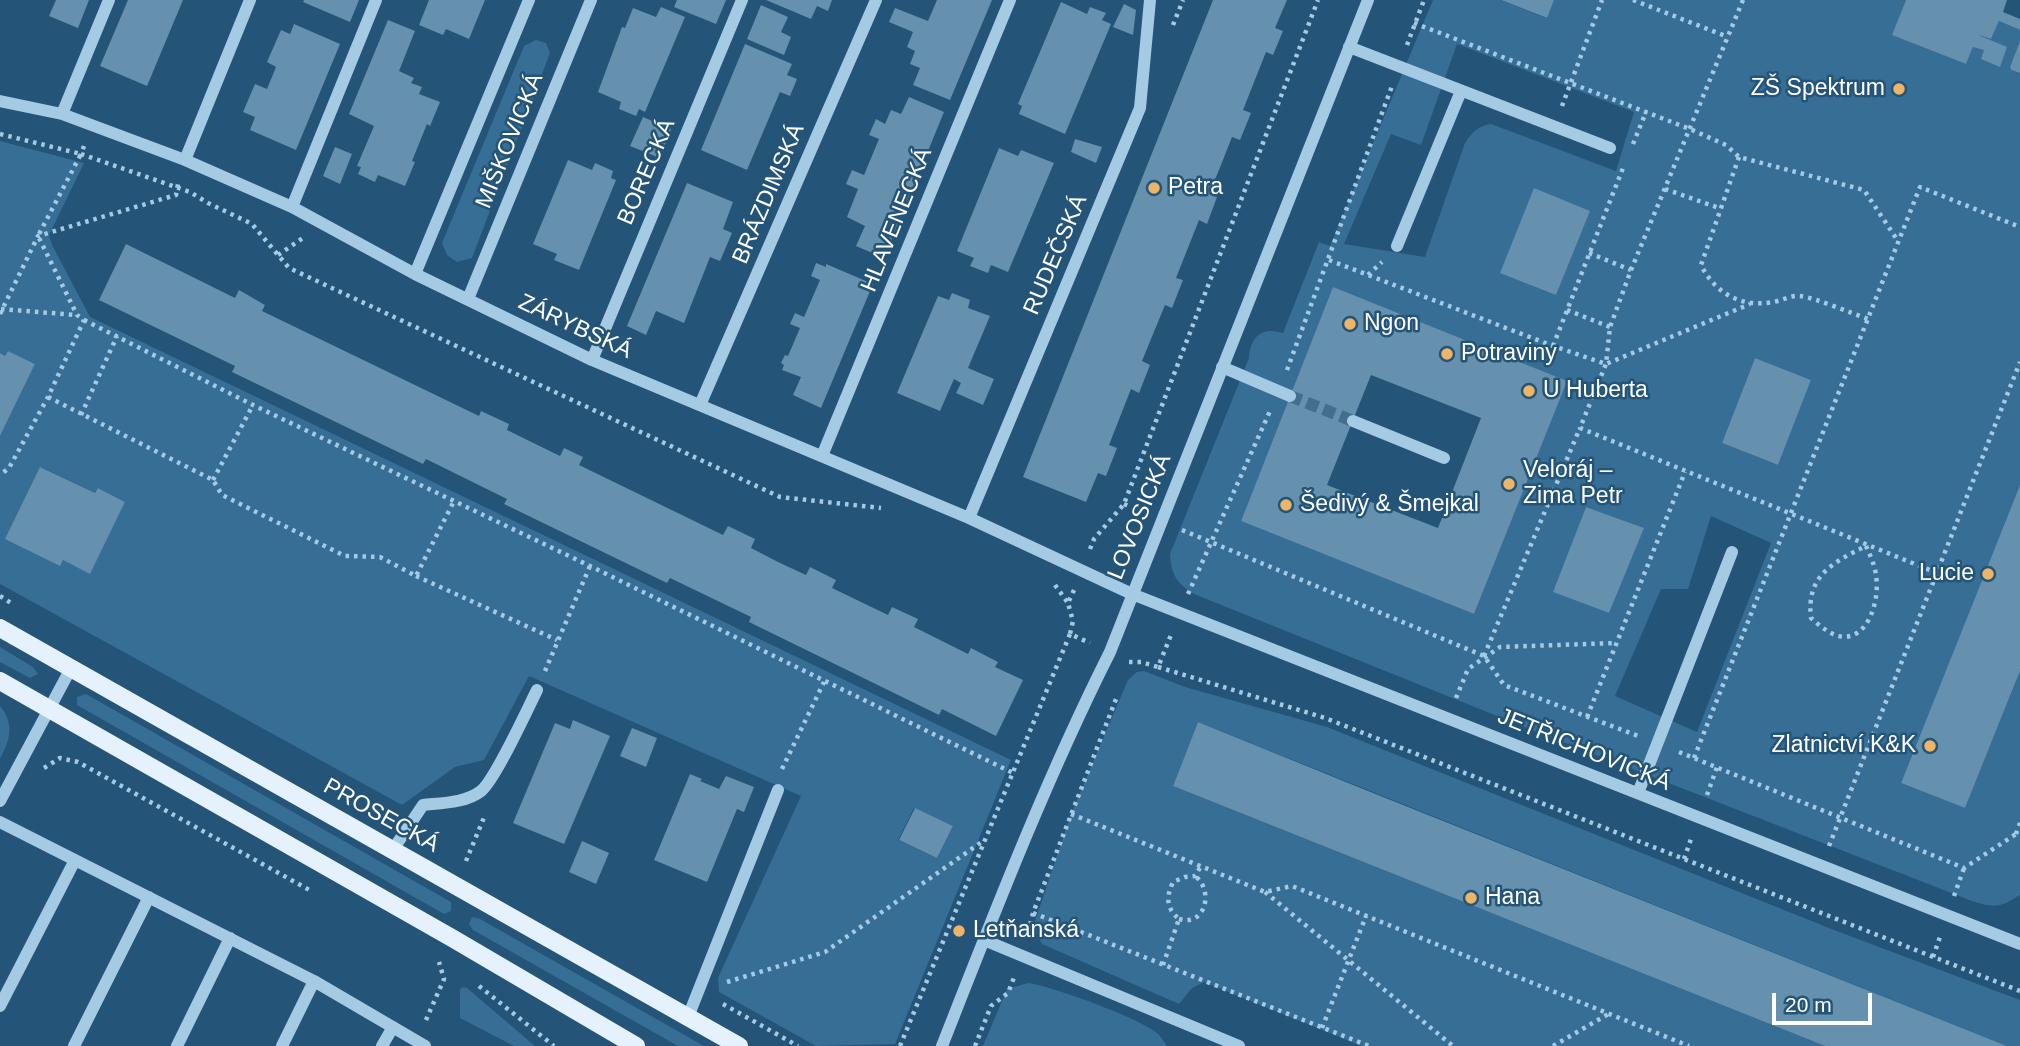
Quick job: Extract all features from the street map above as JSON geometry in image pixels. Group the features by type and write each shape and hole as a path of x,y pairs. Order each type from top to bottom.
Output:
{"main road":[{"name":"PROSECKÁ","path":"0,628 739,1046"},
{"path":"0,681 636,1046"}],"street":[{"path":"62,114 108,0"},
{"path":"184,160 250,0"},
{"path":"292,207 376,0"},
{"name":"MIŠKOVICKÁ","path":"415,274 530,0"},
{"name":"MIŠKOVICKÁ","path":"468,299 591,0"},
{"name":"BORECKÁ","path":"592,360 742,0"},
{"name":"BRÁZDIMSKÁ","path":"700,405 876,0"},
{"name":"HLAVENECKÁ","path":"822,456 1010,0"},
{"name":"RUDEČSKÁ","path":"969,518 1140,108 1150,0"},
{"name":"LOVOSICKÁ","path":"942,1046 1083,705 1110,652 1368,0"},
{"path":"1349,47 1610,148"},
{"path":"1397,246 1461,91"},
{"name":"ZÁRYBSKÁ","path":"0,101 62,114 184,160 292,207 415,274 592,360 969,518 1132,594"},
{"path":"1222,367 1290,396"},
{"path":"1353,421 1444,458"},
{"path":"1638,793 1732,552"},
{"name":"JETŘICHOVICKÁ","path":"1132,594 2020,944"},
{"path":"0,802 71,670"},
{"path":"392,851 423,805 463,799 482,790 537,690"},
{"path":"688,1017 778,790"},
{"path":"0,822 314,981 425,1046"},
{"path":"0,1006 75,860"},
{"path":"74,1046 149,897"},
{"path":"177,1046 230,938"},
{"path":"984,940 1207,1040 1239,1046"},
{"path":"282,1046 314,981"},
{"path":"382,1046 393,1027"}],"path":[{"path":"1289,365 1424,0"},
{"path":"1554,127 1602,0"},
{"path":"1633,0 1728,37"},
{"path":"1484,656 1580,428 1605,364 1610,327 1631,270 1743,0"},
{"path":"1415,23 1689,129 1726,145 1739,157 1864,190 1898,242"},
{"path":"1630,151 1646,112"},
{"path":"77,315 1,311 81,153 90,125"},
{"path":"0,134 81,153 178,187 252,224 289,268 780,497 884,508"},
{"path":"1739,157 1701,265 1710,282 1730,296 1750,304"},
{"path":"38,236 176,195 184,160"},
{"path":"1553,346 1625,164"},
{"path":"1694,758 1920,187 2020,227"},
{"path":"1665,189 1719,208"},
{"path":"38,236 77,315 84,320 253,405 1013,774"},
{"path":"1589,253 1631,270"},
{"path":"1329,260 1605,364 1750,304 1798,295 1868,319"},
{"path":"1567,310 1610,327"},
{"path":"0,475 9,468 48,397 84,320"},
{"path":"81,415 117,336"},
{"path":"1821,866 2020,362"},
{"path":"48,397 213,480 222,495 345,556 380,557 557,640"},
{"path":"213,480 253,405"},
{"path":"1580,428 1937,573"},
{"path":"1587,717 1685,472"},
{"path":"416,576 454,501"},
{"path":"1124,504 1161,522 1484,656 1504,685 1657,743 1965,868 2018,834 2020,823"},
{"path":"1866,545 1877,578 1876,598 1865,626 1854,634 1840,636 1822,628 1811,618 1809,603 1817,579 1830,565 1866,545"},
{"path":"1052,582 1068,603"},
{"path":"900,1046 1070,634"},
{"path":"1447,718 1468,669 1500,647 1616,643"},
{"path":"1125,675 1130,662"},
{"path":"1158,667 1325,718 2020,991"},
{"path":"778,790 783,764 824,682"},
{"path":"975,1046 991,1006 1008,993 1022,956 1033,913 1120,687"},
{"path":"60,758 78,762 319,895"},
{"path":"1071,814 1265,892 1453,1046"},
{"path":"466,861 476,837"},
{"path":"699,990 825,952 984,841"},
{"path":"1195,876 1201,866"},
{"path":"1195,876 1203,886 1205,905 1202,913 1186,922 1171,913 1167,900 1168,892 1173,882 1195,876"},
{"path":"1265,892 1292,886 1689,1046"},
{"path":"1033,913 1369,1046"},
{"path":"1322,1028 1366,916"},
{"path":"1163,965 1179,919"},
{"path":"427,956 451,969"},
{"path":"426,1021 444,979 439,962"},
{"path":"473,981 554,1046"},
{"path":"1553,1046 1611,1013"}],"shaded area":[{"path":"1433,0 1500,0 1546,18 1554,0 1906,0 1893,35 1966,64 1978,35 1991,39 1999,21 2020,30 2020,41 2010,67 2020,73 2020,485 1901,783 1965,808 2020,671 2020,895 1997,906 1972,901 1527,728 1194,594 1183,586 1176,578 1170,554 1249,358 1252,344 1263,332 1283,333 1319,242 1330,246","holes":["1457,44 1634,112 1616,171 1491,124 1482,126 1465,143 1425,257 1344,244 1391,134 1421,145","1534,189 1589,211 1556,295","1333,288 1566,381 1474,614 1241,521","1755,358 1811,380 1778,465 1722,443","1586,507 1643,528 1609,613 1554,592","1711,516 1771,543 1697,732 1615,696 1661,589 1688,589"]},
{"path":"536,40 546,43 550,53 472,258 457,262 447,255 442,243 524,46"},
{"path":"0,141 84,163 49,235 90,317 1011,760 895,1044 816,1046 719,992 718,978 801,796 529,676 484,760 455,767 402,805 0,584 0,436 35,364 8,351 5,356 0,353","holes":["41,467 95,493 98,488 125,502 90,573 63,560 60,565 6,539","914,808 953,826 937,858 898,840"]},
{"path":"0,647 33,667 38,674 30,678 0,662"},
{"path":"1144,671 1185,687 1327,727 1834,930 2020,1000 2020,1046 2007,1046 1198,722 1173,786 1825,1046 1362,1046 1204,982 1192,988 1179,1004 1042,944 1033,927 1071,814 1128,680 1137,672"},
{"path":"86,694 451,902 451,911 444,914 77,705 77,697"},
{"path":"0,706 8,719 9,732 0,759"},
{"path":"472,917 480,919 704,1046 678,1046 473,930 469,924"},
{"path":"1028,983 1075,996 1133,1019 1157,1033 1167,1046 983,1046 1007,989"},
{"path":"463,987 535,1046 514,1046 460,1018 460,989"}],"building":[{"path":"56,0 89,0 78,28 49,16"},
{"path":"128,0 183,0 147,86 100,66"},
{"path":"359,0 350,22 303,2"},
{"path":"429,0 485,0 469,39 446,29 443,35 419,25"},
{"path":"677,0 726,0 716,24 674,7"},
{"path":"766,0 832,0 828,11 817,6 811,19"},
{"path":"937,0 992,0 950,100 913,85 920,68 910,64 915,51 907,47 913,32 889,22 895,8 928,21"},
{"path":"1213,0 1287,0 1275,28 1283,31 1273,55 1266,52 1243,110 1251,113 1240,140 1232,137 1209,194 1217,197 1207,224 1199,220 1176,278 1183,280 1172,308 1165,305 1142,361 1150,365 1139,393 1131,389 1109,445 1117,448 1106,476 1098,473 1086,502 1023,477"},
{"path":"1501,0 1554,0 1547,18"},
{"path":"1906,0 2007,0 2003,12 2020,19 2020,30 1999,21 1991,39 1978,35 2007,47 2000,67 1981,59 1984,50 1973,47 1966,64 1892,35"},
{"path":"1061,2 1087,14 1090,7 1106,13 1102,20 1111,24 1065,134 1019,114 1022,106 1018,104"},
{"path":"1124,4 1136,10 1133,35 1113,27"},
{"path":"761,5 788,17 781,32 791,37 784,55 747,39"},
{"path":"661,7 685,17 645,112 639,109 636,116 619,109 621,102 598,92 622,27 625,28 633,8 656,17"},
{"path":"388,20 415,31 399,71 414,78 411,83 422,87 419,94 440,102 430,126 427,124 405,186 378,175 375,182 358,174 361,167 357,166 374,126 349,114"},
{"path":"294,24 340,44 296,150 250,130 255,117 243,112 255,84 267,89 276,67 267,62 281,30 290,34"},
{"path":"2020,41 2020,73 2010,67"},
{"path":"745,44 792,64 787,75 797,79 790,96 780,92 747,170 701,150"},
{"path":"909,97 944,112 884,258 856,246 865,226 847,217 858,189 846,184 852,170 864,175 879,139 869,135 876,119 885,124 891,110 901,114"},
{"path":"643,117 671,129 660,158 630,146"},
{"path":"1075,139 1102,147 1096,163 1071,152"},
{"path":"335,147 352,154 340,184 323,176"},
{"path":"999,148 1018,156 1021,150 1054,163 1008,272 991,265 988,273 970,266 974,258 957,251"},
{"path":"568,160 592,170 595,163 613,171 611,178 616,180 579,270 554,260 557,254 533,244"},
{"path":"687,183 733,202 723,229 732,233 720,261 710,257 684,323 656,311 646,335 627,326"},
{"path":"1534,188 1590,211 1556,295 1500,273"},
{"path":"126,244 235,298 239,290 265,305 262,311 479,416 481,411 509,424 507,430 560,456 564,448 583,457 579,465 723,535 728,526 755,539 751,548 778,562 806,575 810,567 836,580 832,588 888,615 892,607 918,619 914,627 968,654 971,648 998,662 995,667 1023,680 996,736 942,709 939,715 749,622 751,617 670,578 667,583 504,504 507,499 426,459 423,464 232,372 235,366 99,300"},
{"path":"816,263 826,267 826,264 873,284 821,408 793,395 801,377 782,370 784,365 781,363 785,355 788,356 800,328 790,324 795,313 804,317 820,280 811,276"},
{"path":"1333,287 1567,381 1474,614 1241,521","holes":["1371,375 1481,418 1438,528 1327,485"]},
{"path":"952,293 970,300 968,308 990,316 968,368 994,379 983,405 956,393 961,383 954,379 940,411 897,393 938,296 949,300"},
{"path":"8,351 35,364 0,436 0,353 5,356"},
{"path":"1755,358 1811,380 1778,465 1722,443"},
{"path":"40,467 95,493 98,488 125,502 90,574 63,560 60,566 5,539"},
{"path":"2020,485 2020,671 1965,808 1901,783"},
{"path":"1586,507 1644,528 1609,613 1553,592"},
{"path":"573,720 610,736 564,844 513,823 555,723 570,729"},
{"path":"1198,722 2007,1046 1825,1046 1173,786"},
{"path":"632,728 657,738 646,767 620,756"},
{"path":"690,774 719,789 726,776 754,787 744,812 737,809 707,882 654,860"},
{"path":"915,808 953,826 937,858 899,840"},
{"path":"582,841 609,853 596,884 569,872"}],"tunnel":[{"path":"1290,396 1353,421"}],"place":[{"name":"ZŠ Spektrum","path":"1899,89"},
{"name":"Petra","path":"1154,188"},
{"name":"Ngon","path":"1350,324"},
{"name":"Potraviny","path":"1447,354"},
{"name":"U Huberta","path":"1529,391"},
{"name":"Veloráj – Zima Petr","path":"1509,484"},
{"name":"Šedivý & Šmejkal","path":"1286,505"},
{"name":"Lucie","path":"1988,574"},
{"name":"Zlatnictví K&K","path":"1930,746"},
{"name":"Hana","path":"1471,898"},
{"name":"Letňanská","path":"959,931"}]}
